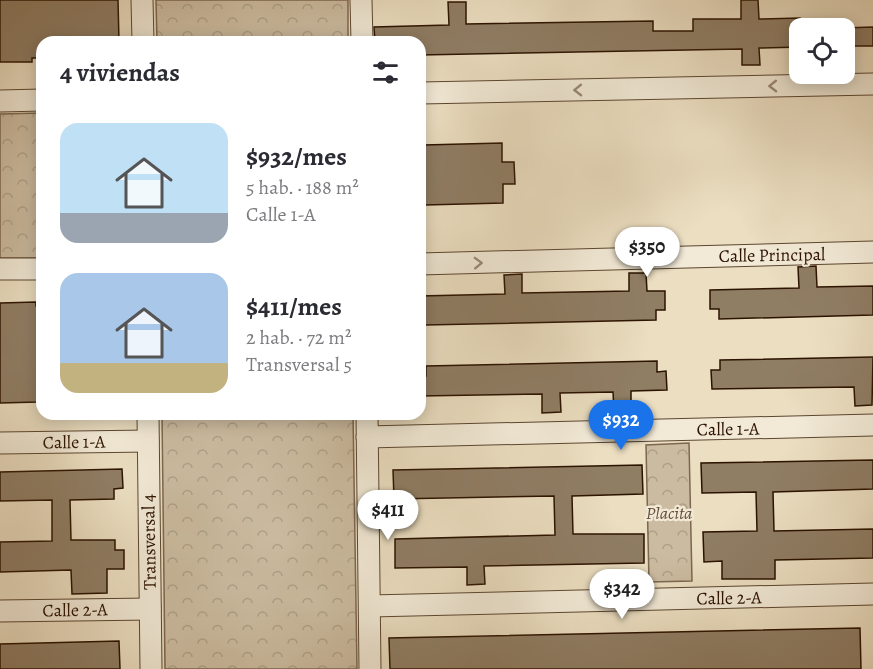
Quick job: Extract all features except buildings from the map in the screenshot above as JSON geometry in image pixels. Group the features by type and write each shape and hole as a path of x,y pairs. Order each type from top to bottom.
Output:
{"street":[{"path":"142,0 143,36"},
{"path":"362,0 362,36"},
{"path":"426,93 873,84"},
{"path":"0,101 36,100"},
{"name":"Calle Principal","path":"426,264 873,252"},
{"path":"0,269 36,269"},
{"name":"Transversal 4","path":"148,420 151,669"},
{"path":"367,420 370,669"},
{"name":"Calle 1-A","path":"368,437 873,425"},
{"name":"Calle 1-A","path":"0,443 148,441"},
{"name":"Calle 2-A","path":"370,606 873,594"},
{"name":"Calle 2-A","path":"0,611 150,609"}],"green space":[{"path":"156,0 348,0 348,36 157,36"},
{"path":"36,113 36,258 0,258 0,114"},
{"path":"162,420 353,420 357,669 165,669"},
{"name":"Placita","path":"689,443 692,581 649,582 646,445"}]}
